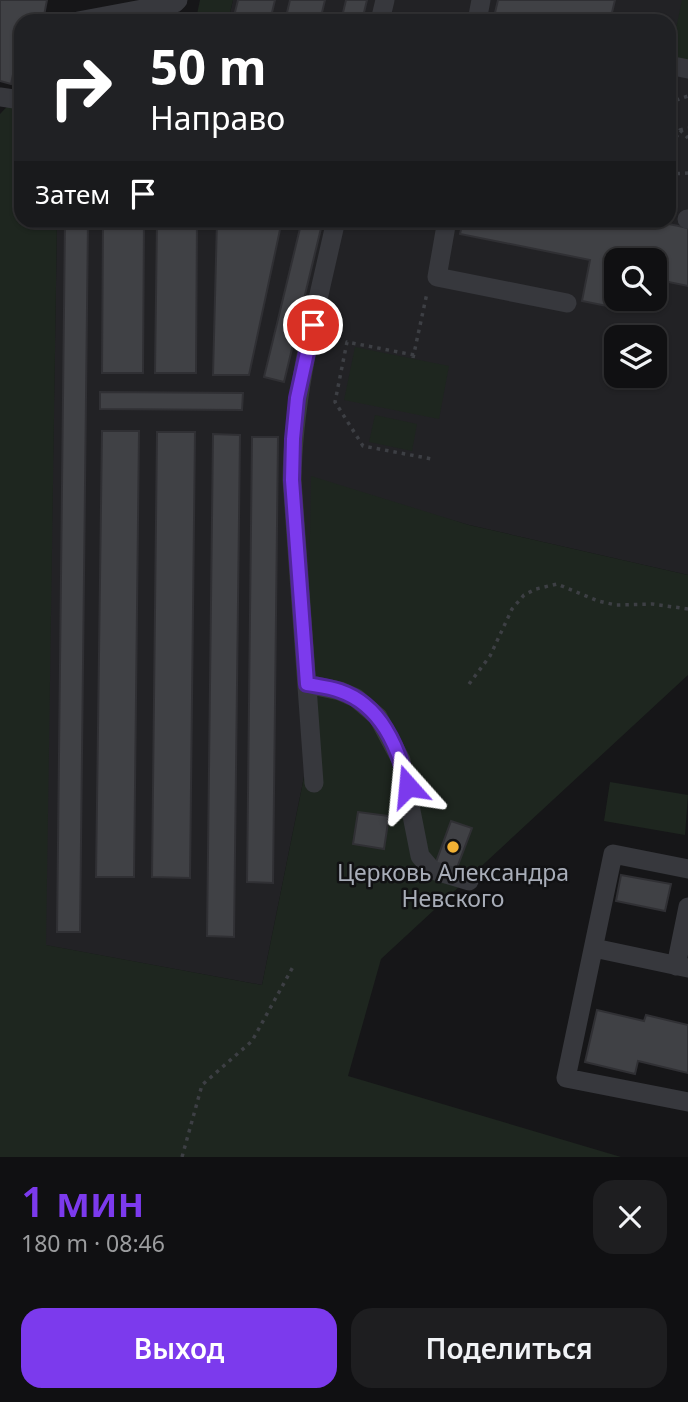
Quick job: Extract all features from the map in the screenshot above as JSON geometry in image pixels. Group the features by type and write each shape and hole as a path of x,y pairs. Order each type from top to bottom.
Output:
{"street":[{"path":"104,14 140,4 175,3 178,0"},
{"path":"314,783 292,480 293,439 297,398 334,228"},
{"path":"446,228 437,277 567,303"},
{"path":"307,684 340,691 356,698 378,717 401,760 420,856 432,870 469,881"},
{"path":"688,869 613,854 566,1077 688,1102"},
{"path":"594,948 682,967 688,906"}],"path":[{"path":"676,137 680,130 688,128"},
{"path":"680,130 688,138"},
{"path":"432,459 389,448 363,446 335,402 347,342 414,357 428,288 437,277"},
{"path":"469,684 490,656 512,609 524,596 536,589 558,584 598,601 616,605 652,604 688,609"},
{"path":"181,1157 202,1085 252,1041 294,965"}],"shaded area":[{"path":"200,0 233,0 230,14 197,14"},
{"path":"233,0 688,0 688,575 469,525 396,504 306,767 262,985 45,945 57,228 676,228 676,14 230,14"},
{"path":"682,0 688,0 688,66 676,63 676,29"},
{"path":"14,99 14,228 57,228 46,945 262,985 306,767 311,476 469,525 688,575 688,675 381,959 348,1076 621,1157 0,1157 0,114"},
{"path":"355,347 449,366 439,419 344,400"},
{"path":"375,415 417,424 412,451 369,442"},
{"path":"610,782 688,795 685,835 604,821"}],"building":[{"path":"0,0 47,0 44,14 14,14 14,70 11,84 0,81"},
{"path":"238,0 275,0 272,14 234,14"},
{"path":"290,0 325,0 322,14 287,14"},
{"path":"346,0 367,0 364,14 343,14"},
{"path":"498,0 615,0 612,14 495,14"},
{"path":"676,225 688,228 688,286 667,282 667,248 604,248 604,305 582,301 590,260 460,234 461,228 676,228"},
{"path":"65,228 88,228 80,932 57,932"},
{"path":"103,228 144,228 143,373 102,373"},
{"path":"157,228 197,228 196,373 155,373"},
{"path":"217,228 280,228 249,375 213,375"},
{"path":"300,228 321,228 284,382 264,377"},
{"path":"100,392 243,393 242,410 100,409"},
{"path":"102,431 139,431 134,877 96,877"},
{"path":"157,432 195,432 190,878 152,877"},
{"path":"213,434 240,435 234,937 207,936"},
{"path":"252,437 278,437 273,883 247,882"},
{"path":"358,812 389,816 384,849 353,844"},
{"name":"Церковь Александра Невского","path":"451,821 472,828 455,873 435,865"},
{"path":"621,875 671,884 665,911 616,901"},
{"path":"597,1010 644,1021 646,1015 688,1025 688,1073 638,1061 635,1074 585,1062"}],"place":[{"name":"Церковь Александра Невского","path":"453,847"}],"route":[{"path":"313,325 297,398 292,480 307,684 340,691 356,698 378,717 401,760 408,786"}]}
